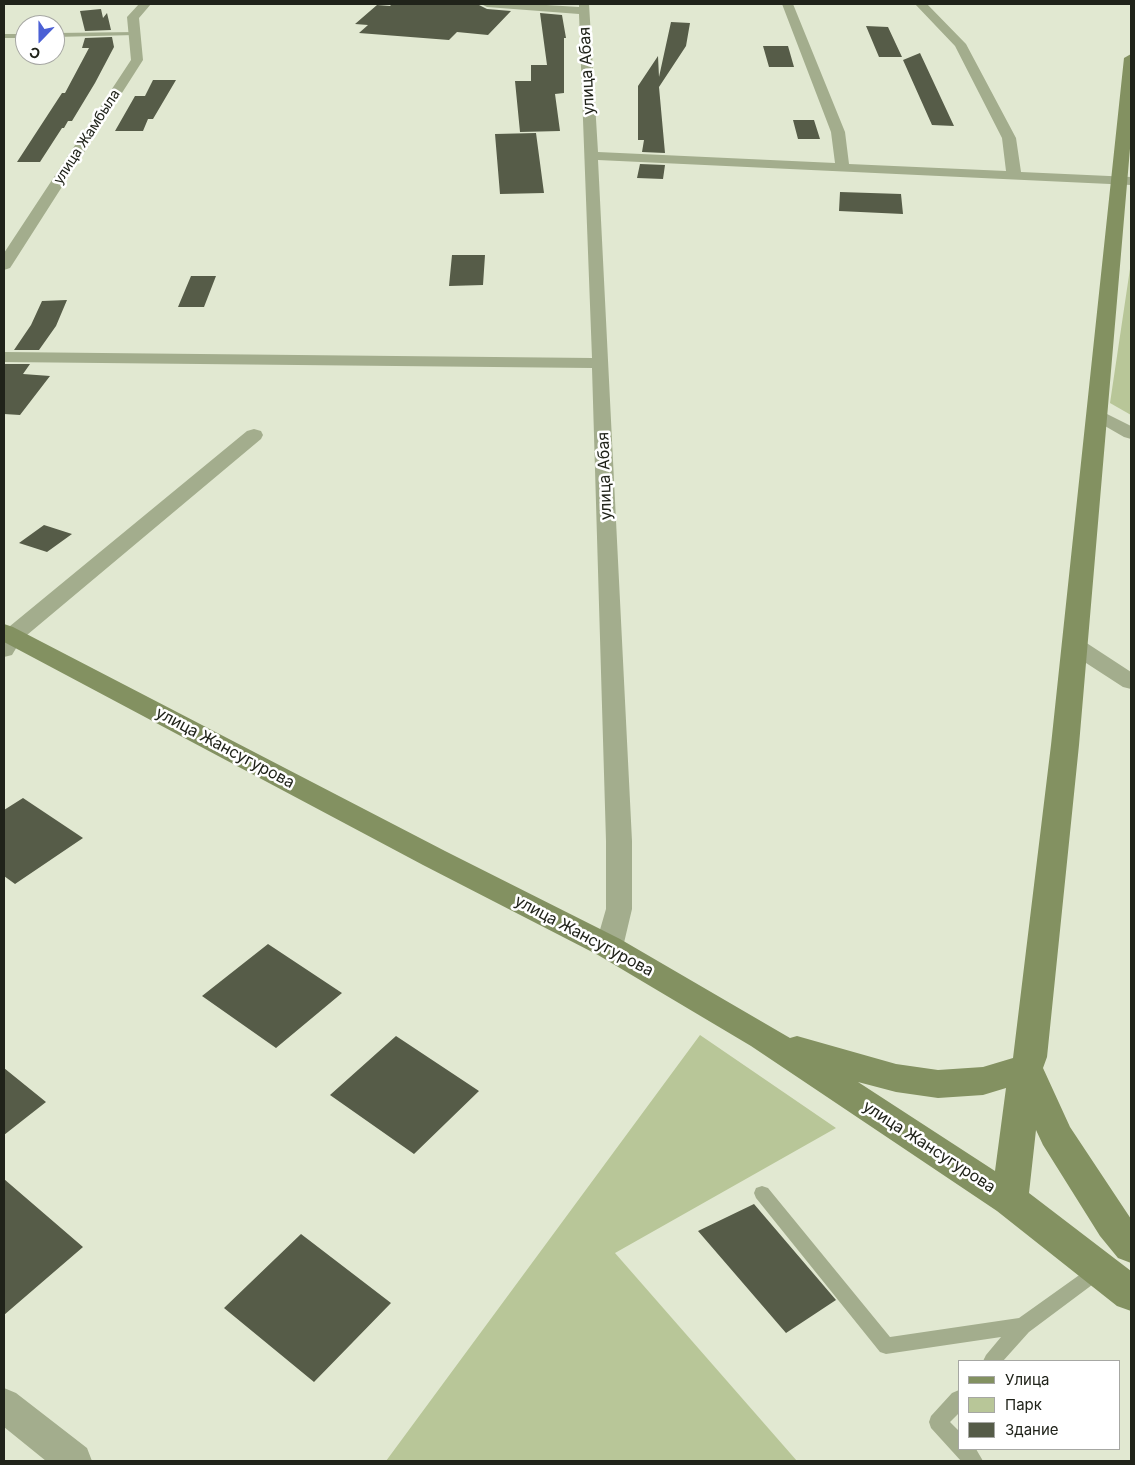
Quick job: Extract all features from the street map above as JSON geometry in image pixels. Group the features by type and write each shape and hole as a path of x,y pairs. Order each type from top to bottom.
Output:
{"main road":[{"path":"1010,1200 1026,1068 1031,1047 1097,414 1125,181 1131,58"},
{"name":"улица Жансугурова","path":"7,639 609,947 763,1037 1010,1200 1131,1294"},
{"path":"763,1037 850,1066 896,1078 938,1084 983,1080 1026,1068"},
{"path":"1026,1068 1056,1135 1113,1224 1131,1246"}],"street":[{"path":"487,4 584,8"},
{"path":"788,4 838,132 842,167"},
{"path":"921,4 960,44 1009,138 1014,175"},
{"name":"улица Жамбыла","path":"4,265 137,60 133,17 138,6"},
{"name":"улица Абая","path":"584,8 601,363 619,840 620,909 609,947"},
{"path":"591,156 1125,181"},
{"path":"4,357 601,363"},
{"path":"1097,414 1131,432"},
{"path":"7,639 254,435"},
{"path":"1074,645 1131,682"},
{"path":"4,1405 74,1461"}],"lane":[{"path":"65,35 134,32"},
{"path":"762,1193 886,1346 1023,1326"},
{"path":"993,1360 1023,1326 1100,1270"},
{"path":"958,1400 938,1422 958,1444"},
{"path":"964,1450 974,1461"}],"green space":[{"path":"1131,262 1131,415 1110,403"},
{"path":"700,1035 836,1128 615,1253 797,1461 386,1461"}],"building":[{"path":"392,4 466,4 479,5 487,9 511,11 488,35 457,32 449,40 359,33 368,25 355,24 377,5 390,6"},
{"path":"101,9 103,18 107,13 111,30 85,31 80,11"},
{"path":"540,13 562,15 566,38 564,38 564,93 555,94 560,131 520,132 515,81 531,81 531,65 547,65"},
{"path":"671,22 690,23 686,46 659,87 665,153 642,152 644,140 638,140 638,86 658,56 659,77"},
{"path":"866,26 888,27 902,57 879,57"},
{"path":"112,37 114,47 72,121 68,121 64,128 62,128 40,162 17,162 62,93 65,93 89,48 82,48 85,38"},
{"path":"763,46 788,46 794,67 769,67"},
{"path":"920,53 954,126 932,125 903,60"},
{"path":"153,80 176,80 153,119 148,119 143,131 115,131 135,96 145,96"},
{"path":"793,120 814,120 820,139 798,139"},
{"path":"536,133 544,193 500,194 495,134"},
{"path":"640,164 665,165 663,179 637,178"},
{"path":"840,192 901,194 903,214 839,211"},
{"path":"452,255 485,255 483,285 449,286"},
{"path":"191,276 216,276 204,307 178,307"},
{"path":"67,300 56,326 39,350 14,350 31,325 42,301"},
{"path":"4,364 30,364 23,374 50,376 20,415 4,414"},
{"path":"44,525 72,534 47,552 19,543"},
{"path":"23,798 83,838 15,884 4,876 4,810"},
{"path":"268,944 342,993 276,1048 202,996"},
{"path":"396,1036 479,1091 414,1154 330,1095"},
{"path":"4,1068 46,1102 4,1135"},
{"path":"4,1179 83,1247 4,1315"},
{"path":"754,1204 836,1300 786,1333 698,1231"},
{"path":"301,1234 391,1303 314,1382 224,1308"}]}
